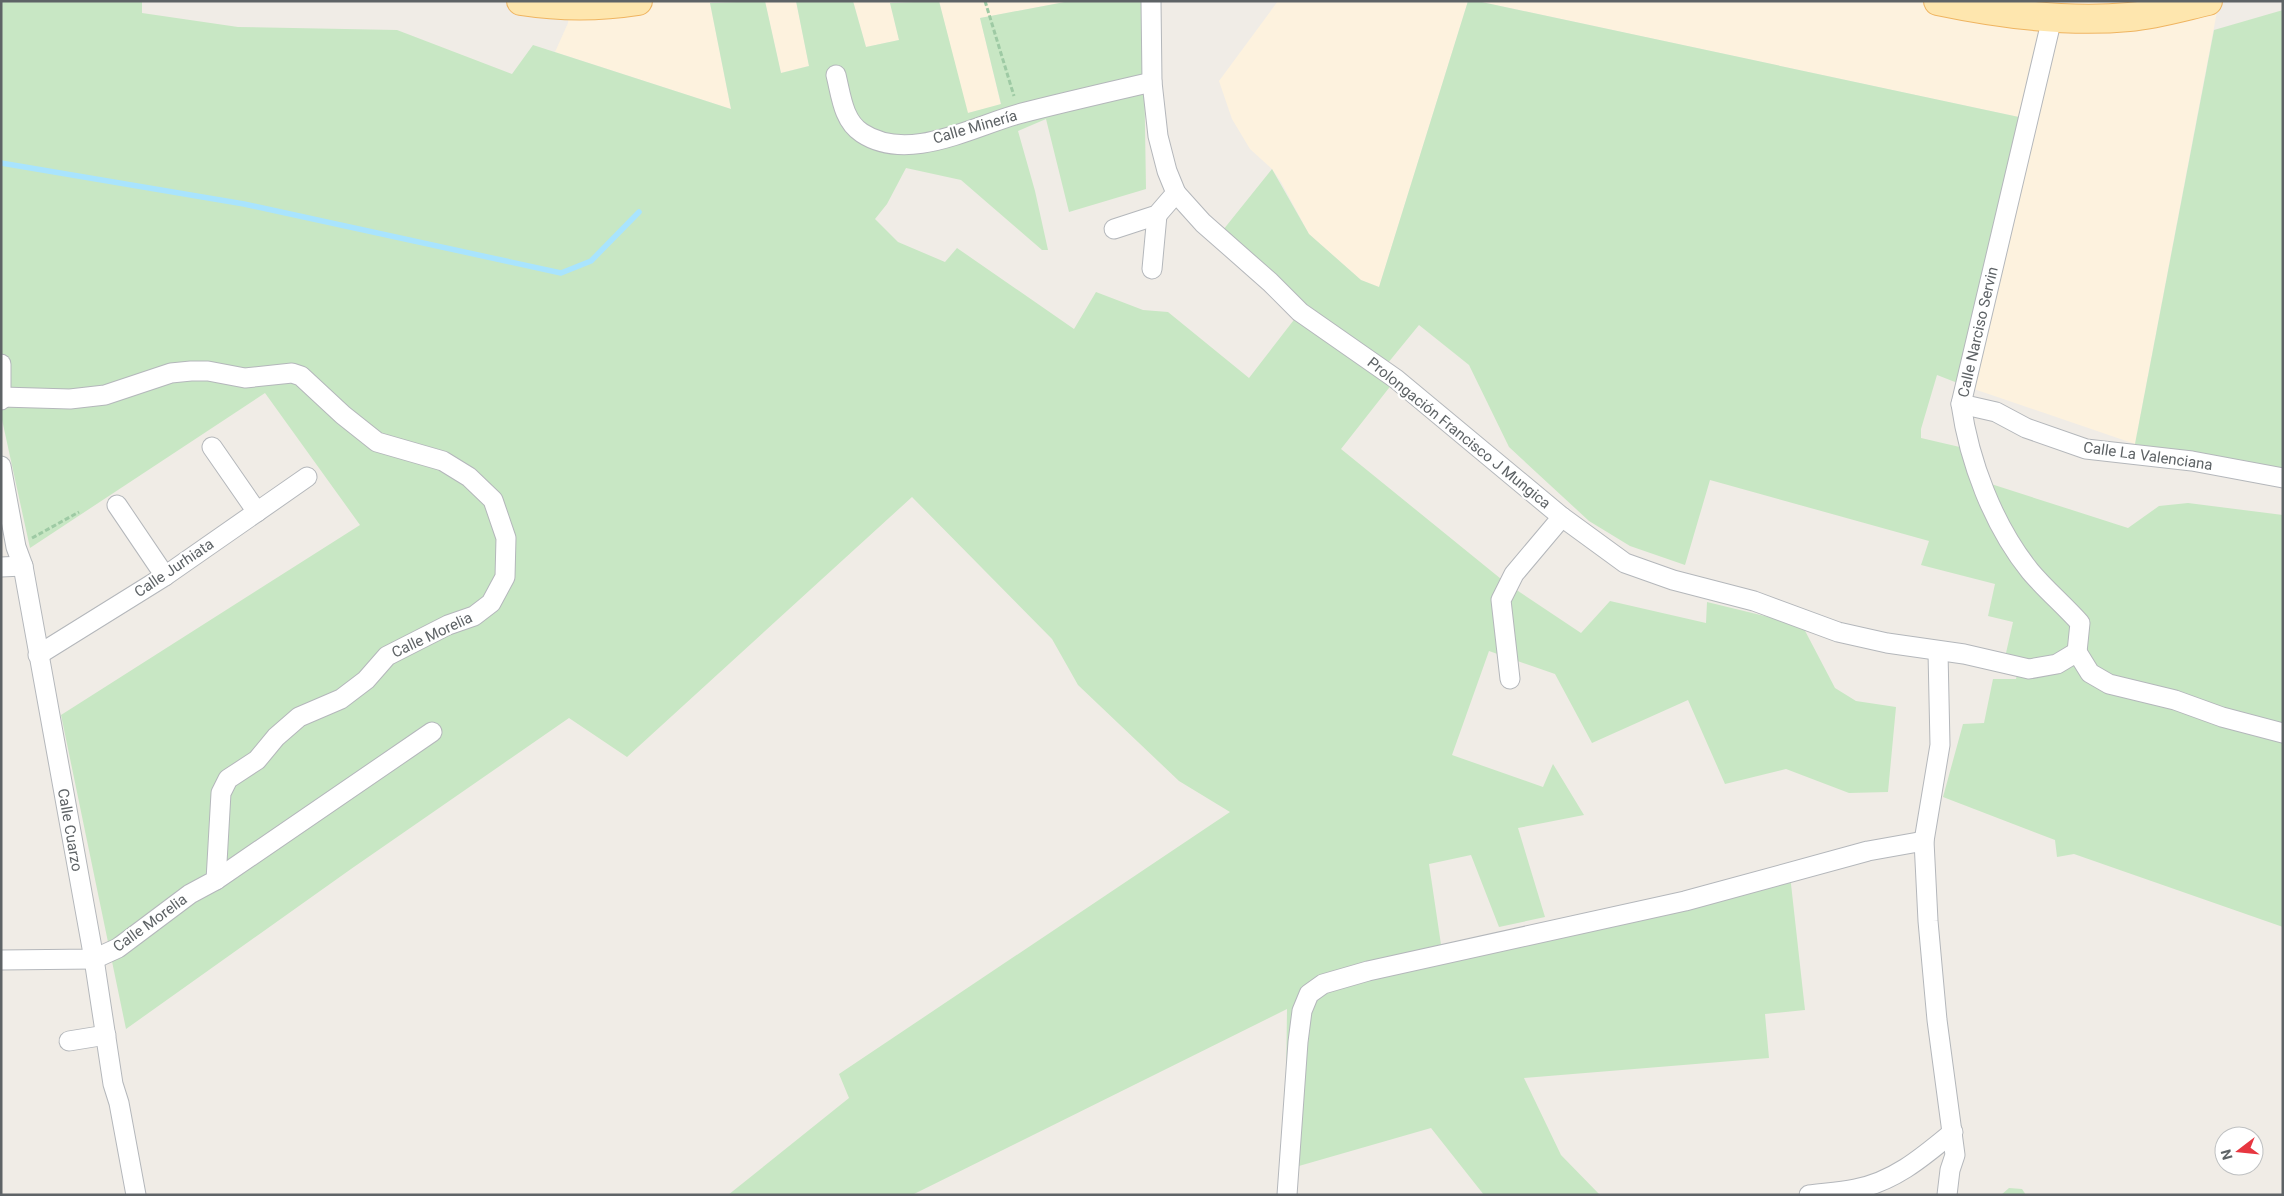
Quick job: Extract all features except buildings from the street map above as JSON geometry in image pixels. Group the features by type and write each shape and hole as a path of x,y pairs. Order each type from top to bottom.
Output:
{"main road":[{"path":"522,1 543,4 613,5 638,1"},
{"path":"1938,1 1977,9 2052,18 2130,17 2208,1"}],"street":[{"name":"Prolongación Francisco J Mungica","path":"1151,1 1152,82 1158,136 1167,171 1176,192 1203,223 1270,282 1300,312 1396,379 1562,517 1625,563 1682,582 1754,601 1838,632 1938,652"},
{"name":"Calle Narciso Servin","path":"2052,18 1961,404 1965,433 1980,481 2006,534 2030,571 2061,601 2080,624 2077,652"},
{"name":"Calle Minería","path":"836,75 846,114 861,132 883,142 910,144 949,138 1020,114 1152,82"},
{"path":"1114,229 1157,215 1176,192"},
{"path":"1152,269 1157,215"},
{"path":"1,364 1,398"},
{"name":"Calle Morelia","path":"1,398 70,399 105,395 171,374 191,371 208,371 245,378 292,373 301,376 343,415 377,442 443,461 469,477 492,500 506,538 506,577 491,603 474,616 448,625 388,656 366,680 341,699 299,718 276,737 257,760 228,779 221,793 216,880 190,894 118,948 94,959 1,960"},
{"name":"Calle La Valenciana","path":"1961,404 1996,412 2026,428 2086,449 2192,461 2283,478"},
{"path":"212,447 257,512"},
{"name":"Calle Cuarzo","path":"1,466 16,547 24,566 38,655 94,959 113,1084 119,1103 136,1195"},
{"name":"Calle Jurhiata","path":"38,655 164,576 307,477"},
{"path":"117,505 164,576"},
{"path":"1510,679 1501,600 1514,574 1562,517"},
{"path":"1,567 24,566"},
{"path":"1947,1195 1950,1170 1956,1156 1937,1020 1928,921 1924,841 1940,745 1938,652 1964,654 2029,669 2057,664 2077,652 2090,673 2109,684 2174,700 2222,717 2283,733"},
{"path":"216,880 432,732"},
{"path":"1287,1195 1302,1011 1309,994 1323,984 1368,971 1685,901 1868,851 1924,841"},
{"path":"69,1041 106,1035"},
{"path":"1809,1195 1856,1189 1891,1178 1924,1156 1953,1132"}],"path":[{"path":"985,1 1020,114"},
{"path":"16,547 79,512"}],"shaded area":[{"path":"570,1 714,1 710,3 731,109 555,52 568,23"},
{"path":"765,1 796,1 809,66 781,73"},
{"path":"853,1 895,1 890,3 899,40 866,47"},
{"path":"939,1 1070,1 980,18 1001,105 967,113"},
{"path":"1278,1 1468,1 1379,287 1361,280 1309,234 1281,182 1272,169 1250,149 1232,119 1219,81"},
{"path":"1477,1 2219,1 2135,444 1968,387 2038,121"}],"green space":[{"path":"1,1 142,1 142,13 238,27 397,30 512,74 533,45 731,109 710,3 765,1 781,73 809,66 796,1 853,1 866,47 899,40 890,3 939,1 968,113 1001,104 980,18 1070,1 1143,1 1146,189 1069,212 1046,119 1018,131 1035,191 1048,250 1042,250 961,180 906,168 887,204 875,219 898,242 945,262 957,248 1074,329 1096,292 1143,310 1168,312 1249,378 1300,312 1219,235 1272,169 1309,234 1361,280 1379,287 1468,1 1477,1 2038,121 1968,387 1937,375 1921,429 1921,438 1977,451 1988,483 2128,528 2159,506 2188,503 2283,515 2283,927 2074,854 2057,857 2055,840 1943,797 1963,724 1984,723 1993,679 2016,679 2020,658 2006,653 2013,622 1988,616 1995,584 1921,565 1929,541 1710,480 1685,565 1630,546 1589,521 1509,447 1469,365 1419,325 1383,369 1396,379 1341,449 1506,583 1581,633 1610,601 1706,623 1707,602 1802,625 1835,688 1856,701 1896,707 1888,792 1849,793 1786,769 1725,784 1688,700 1592,743 1555,674 1489,651 1452,755 1543,787 1553,764 1584,815 1518,828 1545,917 1499,927 1471,855 1429,864 1443,958 1790,875 1805,1010 1765,1014 1769,1058 1524,1078 1561,1155 1600,1195 1484,1195 1431,1128 1285,1170 1287,1009 912,1195 728,1195 849,1098 839,1074 1230,812 1179,781 1078,685 1052,639 912,497 627,757 569,718 351,869 126,1029 61,715 360,525 265,393 30,548 1,415"},
{"path":"2283,10 2283,470 2135,444 2214,30"},
{"path":"2009,1188 2022,1189 2026,1195 2001,1195"}],"waterway":[{"path":"1,163 244,204 561,273 591,261 639,212"}]}
